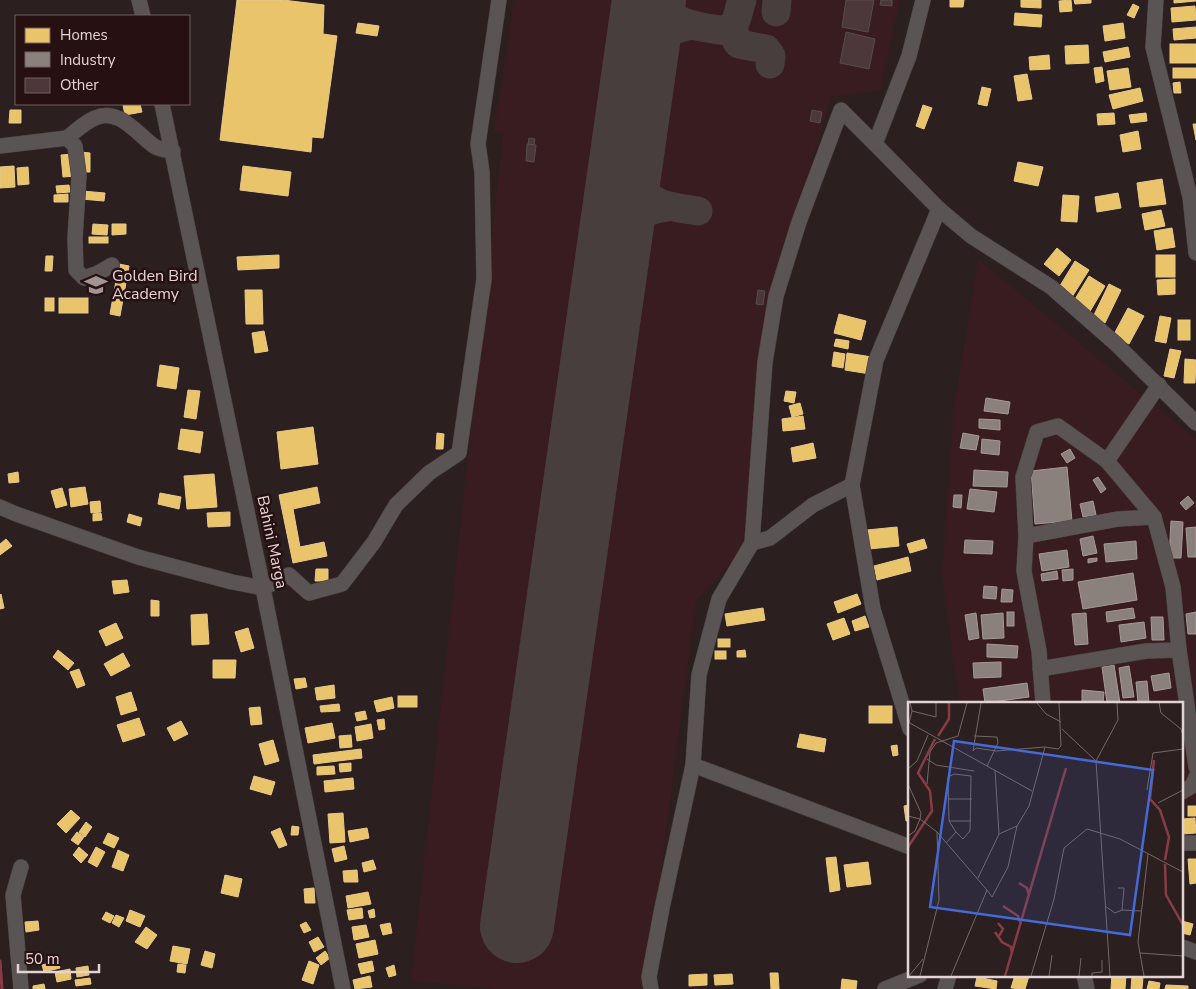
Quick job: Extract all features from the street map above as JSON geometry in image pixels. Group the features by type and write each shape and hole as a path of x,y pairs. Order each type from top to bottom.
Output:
{"street":[{"path":"139,0 143,15"},
{"path":"0,507 138,557 232,582 264,588 289,574 309,593 342,584 374,542 396,505 429,473 459,453 484,280 482,172 478,144 500,0"},
{"path":"875,144 909,56 923,0"},
{"path":"1156,0 1153,47 1190,198 1196,253"},
{"path":"0,146 67,138 91,120 102,105"},
{"name":"Bahini Marga","path":"162,105 264,588 343,989"},
{"path":"650,989 649,977 662,908 694,765 699,675 719,599 752,543 765,362 778,287 799,222 841,110 939,209 971,236 1051,287 1114,343 1196,423"},
{"path":"91,120 102,116 120,119 156,147 173,151"},
{"path":"67,138 75,146 79,176 75,238 76,270 84,278 112,265"},
{"path":"908,723 873,609 852,485 876,360 939,209"},
{"path":"1107,461 1159,386"},
{"path":"1043,702 1039,651 1024,571 1026,536 1023,477 1037,432 1058,426 1107,461 1154,516 1173,588 1179,650 1196,768"},
{"path":"752,543 770,538 814,505 852,485"},
{"path":"1026,536 1118,519 1154,516"},
{"path":"1040,669 1146,651 1179,650"},
{"path":"694,765 908,846"},
{"path":"1184,791 1192,786 1196,777"},
{"path":"21,867 13,895 21,989"},
{"path":"1184,948 1196,952"},
{"path":"885,989 918,976"},
{"path":"945,989 949,976"},
{"path":"1084,976 1087,989"}],"shaded area":[{"path":"514,0 900,0 880,91 831,97 780,270 764,317 748,544 696,601 646,989 495,989 411,981 503,133 494,132"},
{"path":"978,259 1196,439 1196,801 1184,803 1184,702 959,702 942,575 954,407"}],"building: Homes":[{"path":"237,0 283,0 324,5 323,34 337,36 323,138 312,137 311,152 220,140"},
{"path":"950,0 964,0 963,7 950,7"},
{"path":"1021,0 1041,0 1041,8 1021,7"},
{"path":"1071,0 1072,11 1060,12 1059,1"},
{"path":"1074,0 1091,0 1091,3 1075,4"},
{"path":"1174,0 1196,0 1196,1 1174,3"},
{"path":"1133,4 1139,7 1134,18 1127,15"},
{"path":"1195,6 1196,20 1172,22 1171,8"},
{"path":"1015,13 1042,15 1041,27 1014,25"},
{"path":"358,23 379,26 377,36 356,33"},
{"path":"1123,23 1125,38 1105,41 1103,26"},
{"path":"1196,27 1196,38 1174,40 1173,29"},
{"path":"1170,44 1196,44 1196,63 1170,63"},
{"path":"1088,45 1089,63 1066,64 1065,46"},
{"path":"1128,47 1130,57 1105,62 1103,52"},
{"path":"1049,55 1050,69 1030,70 1029,57"},
{"path":"1102,67 1104,81 1096,83 1094,68"},
{"path":"1128,68 1131,87 1110,90 1107,71"},
{"path":"1173,68 1196,68 1196,78 1173,78"},
{"path":"1027,74 1032,99 1018,101 1014,76"},
{"path":"1180,82 1181,93 1174,93 1173,83"},
{"path":"982,87 991,89 987,106 978,104"},
{"path":"1140,88 1143,101 1113,109 1109,95"},
{"path":"123,105 140,105 142,112 125,115"},
{"path":"923,105 932,108 924,129 916,126"},
{"path":"10,110 21,110 21,123 9,123"},
{"path":"1114,113 1115,124 1098,125 1097,114"},
{"path":"1146,113 1147,121 1131,123 1129,115"},
{"path":"1193,124 1196,124 1196,140"},
{"path":"1138,131 1141,149 1123,152 1120,135"},
{"path":"81,152 90,153 90,172 80,172"},
{"path":"73,154 75,176 63,177 61,155"},
{"path":"1018,162 1043,167 1038,186 1014,181"},
{"path":"14,166 15,187 0,188 0,167"},
{"path":"243,166 291,172 288,196 240,190"},
{"path":"28,167 29,184 18,185 17,168"},
{"path":"1162,179 1166,204 1140,207 1137,183"},
{"path":"69,185 70,192 57,193 56,186"},
{"path":"82,191 105,193 104,201 81,199"},
{"path":"1118,193 1121,208 1097,212 1095,197"},
{"path":"68,194 68,202 54,202 54,195"},
{"path":"1063,195 1079,196 1077,222 1061,221"},
{"path":"1161,210 1165,226 1145,230 1142,214"},
{"path":"93,224 108,225 107,235 92,234"},
{"path":"112,224 126,224 126,234 112,235"},
{"path":"1172,228 1175,247 1157,250 1154,231"},
{"path":"89,237 108,237 108,243 89,243"},
{"path":"1057,248 1071,260 1059,276 1044,264"},
{"path":"279,255 279,268 238,270 237,257"},
{"path":"1156,255 1175,255 1175,277 1156,277"},
{"path":"46,256 53,256 52,271 45,271"},
{"path":"1075,261 1089,270 1072,297 1058,289"},
{"path":"119,264 129,266 120,316 110,314"},
{"path":"1089,276 1105,286 1089,313 1072,304"},
{"path":"1175,279 1175,294 1158,295 1157,280"},
{"path":"1109,284 1121,290 1105,323 1093,317"},
{"path":"245,290 262,290 263,324 246,324"},
{"path":"45,298 54,298 54,311 45,311"},
{"path":"59,298 88,298 88,313 59,313"},
{"path":"1128,308 1144,316 1129,344 1113,336"},
{"path":"839,314 866,321 861,340 834,333"},
{"path":"1160,316 1171,318 1166,343 1155,341"},
{"path":"1178,320 1190,320 1190,340 1178,340"},
{"path":"264,331 268,351 255,353 252,333"},
{"path":"836,339 849,341 848,349 834,346"},
{"path":"1170,349 1181,351 1174,378 1164,376"},
{"path":"834,352 845,354 843,368 832,366"},
{"path":"847,353 872,357 870,374 845,370"},
{"path":"1185,359 1196,360 1195,383 1184,383"},
{"path":"160,365 179,368 176,389 157,386"},
{"path":"188,390 200,391 196,419 184,417"},
{"path":"786,391 796,392 794,403 784,401"},
{"path":"800,403 803,414 792,417 789,406"},
{"path":"803,416 805,429 783,431 782,419"},
{"path":"313,427 318,464 281,469 277,432"},
{"path":"181,429 203,432 200,453 178,449"},
{"path":"437,433 444,434 443,449 436,449"},
{"path":"813,443 816,458 793,462 791,448"},
{"path":"18,472 19,482 9,483 8,474"},
{"path":"214,474 217,507 187,509 184,476"},
{"path":"85,487 88,504 71,507 69,489"},
{"path":"317,487 320,503 293,509 300,547 324,542 327,556 293,563 279,495"},
{"path":"62,488 67,505 56,508 51,491"},
{"path":"160,493 181,497 179,509 158,504"},
{"path":"100,501 101,512 91,513 90,502"},
{"path":"230,512 230,526 208,527 207,513"},
{"path":"101,513 102,520 93,521 93,514"},
{"path":"129,514 142,518 140,526 127,522"},
{"path":"897,527 899,546 869,549 867,530"},
{"path":"6,539 12,546 0,555 0,544"},
{"path":"924,539 927,548 910,553 907,544"},
{"path":"908,557 911,571 877,580 874,566"},
{"path":"316,569 328,569 328,581 315,581"},
{"path":"127,580 129,592 114,594 112,581"},
{"path":"857,594 861,604 838,613 834,602"},
{"path":"0,595 4,608 0,609"},
{"path":"151,600 159,601 159,616 151,616"},
{"path":"763,608 765,620 727,626 725,614"},
{"path":"207,614 209,644 192,645 191,615"},
{"path":"865,616 869,627 855,631 852,621"},
{"path":"844,618 850,634 833,640 827,624"},
{"path":"116,623 123,638 106,646 99,631"},
{"path":"248,628 254,648 241,652 235,632"},
{"path":"718,639 730,639 730,647 718,647"},
{"path":"58,650 74,663 68,670 53,657"},
{"path":"745,650 746,657 737,657 737,651"},
{"path":"715,651 726,651 726,659 715,659"},
{"path":"123,653 130,666 111,676 104,664"},
{"path":"213,660 236,660 235,678 213,678"},
{"path":"79,669 85,685 77,688 70,672"},
{"path":"305,678 307,687 296,689 294,679"},
{"path":"334,685 335,698 317,700 315,688"},
{"path":"131,692 137,710 121,715 116,697"},
{"path":"398,696 417,696 417,707 398,707"},
{"path":"392,697 394,708 377,712 374,701"},
{"path":"339,704 340,711 321,712 320,706"},
{"path":"869,706 892,706 892,723 869,723"},
{"path":"260,707 262,724 251,725 249,708"},
{"path":"365,711 367,719 357,721 355,713"},
{"path":"139,718 145,735 123,742 117,725"},
{"path":"384,719 385,729 379,730 377,720"},
{"path":"181,721 188,734 174,741 167,728"},
{"path":"332,723 335,738 308,743 305,728"},
{"path":"371,724 373,738 357,741 355,727"},
{"path":"800,734 826,739 824,752 797,747"},
{"path":"351,735 352,747 340,748 339,736"},
{"path":"273,740 279,761 265,765 259,744"},
{"path":"897,745 898,755 893,756 891,746"},
{"path":"361,749 362,758 314,764 313,755"},
{"path":"351,763 351,771 340,772 339,764"},
{"path":"334,766 335,774 317,775 317,767"},
{"path":"254,776 275,782 271,795 250,789"},
{"path":"353,778 354,789 325,792 324,781"},
{"path":"908,805 908,820 906,821 904,806"},
{"path":"1188,806 1196,806 1196,816 1188,816"},
{"path":"71,810 80,818 66,833 57,824"},
{"path":"343,813 345,842 330,843 328,814"},
{"path":"1195,818 1196,833 1184,834 1184,819"},
{"path":"86,822 92,827 85,837 79,832"},
{"path":"292,826 299,827 298,835 291,835"},
{"path":"280,828 287,845 279,848 271,832"},
{"path":"367,828 369,838 350,842 348,831"},
{"path":"77,832 84,837 78,845 71,840"},
{"path":"108,833 119,838 114,848 103,843"},
{"path":"344,846 347,859 335,862 332,849"},
{"path":"79,847 88,855 81,863 73,855"},
{"path":"96,847 105,852 97,867 88,862"},
{"path":"118,850 129,855 123,871 112,867"},
{"path":"836,857 840,890 830,892 826,858"},
{"path":"1188,859 1196,859 1196,883 1190,884"},
{"path":"373,860 376,869 364,872 362,863"},
{"path":"868,862 871,884 847,887 844,865"},
{"path":"357,870 358,882 344,882 343,871"},
{"path":"225,875 242,879 238,897 221,893"},
{"path":"314,888 315,903 305,903 304,889"},
{"path":"368,892 371,904 348,908 346,896"},
{"path":"362,908 363,918 349,920 347,910"},
{"path":"374,909 375,917 370,918 368,911"},
{"path":"130,910 145,916 140,927 126,921"},
{"path":"106,912 114,916 110,923 102,919"},
{"path":"116,915 124,918 119,927 112,923"},
{"path":"38,921 39,930 26,932 25,922"},
{"path":"306,922 311,930 304,933 300,925"},
{"path":"1184,922 1193,924 1190,935 1184,934"},
{"path":"390,923 392,933 383,935 380,925"},
{"path":"366,925 369,937 354,940 352,927"},
{"path":"146,927 157,935 147,949 135,942"},
{"path":"318,937 324,947 314,952 309,942"},
{"path":"375,940 378,954 359,958 356,944"},
{"path":"173,946 190,949 187,964 170,961"},
{"path":"205,951 215,954 212,968 201,965"},
{"path":"325,951 330,958 321,965 316,958"},
{"path":"58,961 60,968 44,972 42,965"},
{"path":"309,961 319,965 313,984 302,980"},
{"path":"372,961 374,971 361,974 358,964"},
{"path":"178,964 186,965 185,973 177,972"},
{"path":"394,965 396,975 389,977 386,968"},
{"path":"88,966 89,975 77,977 76,968"},
{"path":"70,969 71,979 57,982 55,972"},
{"path":"770,973 778,973 779,989 771,989"},
{"path":"707,974 707,985 689,986 689,975"},
{"path":"732,974 733,984 715,985 714,975"},
{"path":"370,976 372,987 355,989 353,980"},
{"path":"1015,976 1029,976 1025,989 1011,988"},
{"path":"1112,976 1126,976 1125,989 1111,989"},
{"path":"1132,976 1143,977 1142,989 1131,989"},
{"path":"977,977 997,981 996,989 975,986"},
{"path":"90,978 91,984 76,986 75,980"},
{"path":"842,979 857,981 856,989 841,989"},
{"path":"1149,981 1160,983 1159,989 1147,989"},
{"path":"44,984 45,989 33,989 33,986"},
{"path":"1166,985 1188,986 1188,989 1165,989"}],"building: Industry":[{"path":"986,398 1010,402 1008,414 984,411"},
{"path":"979,419 1000,420 1000,430 979,428"},
{"path":"963,433 979,436 976,450 960,448"},
{"path":"982,439 1000,441 999,455 981,453"},
{"path":"1070,449 1075,458 1067,463 1061,454"},
{"path":"1067,467 1072,521 1035,524 1031,471"},
{"path":"974,470 1008,472 1007,487 973,486"},
{"path":"1098,477 1106,489 1101,493 1093,480"},
{"path":"970,489 997,492 994,512 967,509"},
{"path":"954,495 962,495 961,508 953,507"},
{"path":"1188,496 1194,503 1186,510 1180,503"},
{"path":"1093,501 1096,515 1083,517 1080,504"},
{"path":"1171,521 1183,522 1181,558 1169,558"},
{"path":"1196,527 1196,557 1188,557 1186,528"},
{"path":"1093,536 1097,553 1083,556 1080,539"},
{"path":"965,540 993,541 992,554 964,553"},
{"path":"1136,541 1137,559 1106,562 1104,544"},
{"path":"1067,550 1069,567 1042,571 1039,554"},
{"path":"1097,558 1097,561 1088,563 1088,559"},
{"path":"1073,569 1073,580 1063,581 1062,570"},
{"path":"1057,571 1058,579 1042,581 1041,574"},
{"path":"1133,573 1137,600 1083,609 1078,582"},
{"path":"984,586 997,587 996,599 983,598"},
{"path":"1002,589 1013,590 1012,602 1001,602"},
{"path":"1133,608 1135,618 1107,622 1106,612"},
{"path":"1007,612 1014,612 1014,626 1007,626"},
{"path":"1196,612 1196,634 1188,634 1186,614"},
{"path":"976,613 979,638 969,640 965,615"},
{"path":"1003,613 1004,638 983,639 981,615"},
{"path":"1086,613 1088,644 1075,645 1072,614"},
{"path":"1151,617 1163,617 1164,640 1152,640"},
{"path":"1144,622 1146,638 1121,642 1119,625"},
{"path":"987,644 1018,646 1017,658 987,657"},
{"path":"1001,662 1001,677 974,678 973,663"},
{"path":"1114,665 1120,702 1107,702 1102,667"},
{"path":"1129,666 1134,697 1123,698 1119,668"},
{"path":"1169,673 1171,688 1154,691 1151,676"},
{"path":"1147,681 1149,702 1138,702 1136,682"},
{"path":"1027,683 1029,697 985,702 983,689"},
{"path":"1082,690 1104,692 1103,702 1082,702"}],"building: Other":[{"path":"846,0 874,0 868,32 842,27"},
{"path":"881,0 892,0 892,6 880,5"},
{"path":"846,32 875,39 869,69 840,63"},
{"path":"812,110 822,112 820,123 810,121"},
{"path":"529,138 535,139 534,145 528,145"},
{"path":"527,144 536,145 534,162 526,161"},
{"path":"758,290 765,291 763,305 756,304"}],"waterway":[{"path":"0,961 2,989"}],"taxiway":[{"path":"658,0 664,9 681,21 700,27 732,32 735,34 739,44 766,49 771,56 770,64"},
{"path":"725,30 730,28 735,22 742,0"},
{"path":"776,12 777,0"},
{"path":"640,66 659,38 672,31 691,25"},
{"path":"627,153 638,181 650,197 668,206 698,211"},
{"path":"615,238 638,216 668,207"}],"runway":[{"path":"517,926 649,0"}],"place":[{"name":"Golden Bird Academy","path":"96,285"}]}
